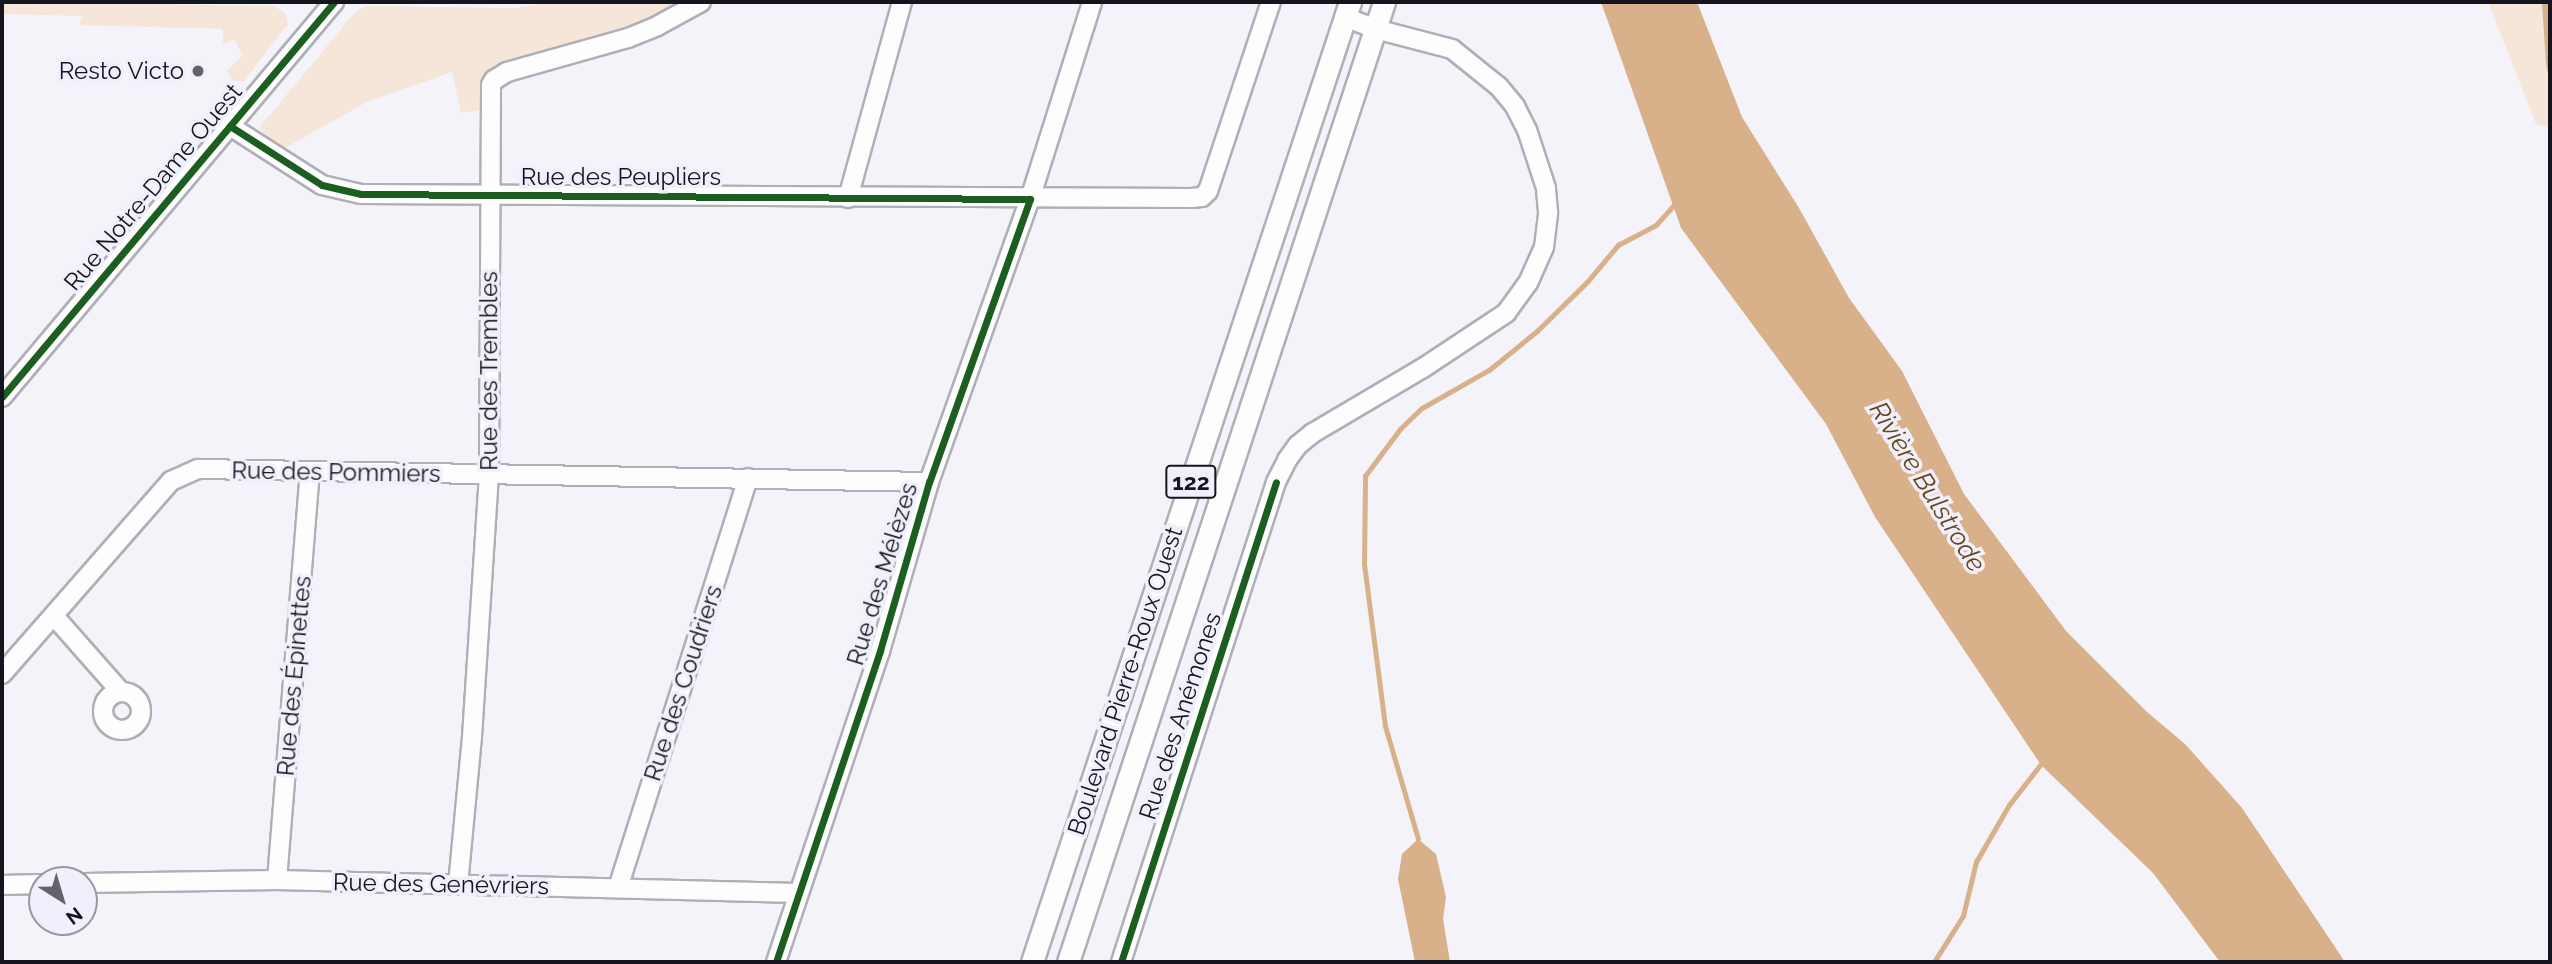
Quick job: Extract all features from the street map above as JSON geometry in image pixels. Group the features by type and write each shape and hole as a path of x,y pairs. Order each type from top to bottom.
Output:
{"main road":[{"name":"Boulevard Pierre-Roux Ouest","path":"1068,962 1384,2"},
{"name":"Boulevard Pierre-Roux Ouest","path":"1032,962 1347,9"}],"street":[{"name":"Rue Notre-Dame Ouest","path":"2,397 334,2"},
{"name":"Rue des Trembles","path":"458,885 472,737 489,474 489,195 491,96 494,80 507,72 628,38 701,2"},
{"path":"848,198 902,2"},
{"name":"Rue des Mélèzes","path":"776,962 880,651 929,482 1030,199 1092,2"},
{"name":"Rue des Peupliers","path":"230,126 304,174 340,190 360,194 1030,199 1202,197 1208,191 1270,2"},
{"name":"Rue des Anémones","path":"1121,962 1276,482 1287,460 1298,445 1313,433 1423,368 1506,313 1528,283 1544,247 1548,212 1546,188 1536,153 1515,106 1498,86 1452,49 1376,29 1347,9"},
{"name":"Rue des Pommiers","path":"2,674 171,481 198,469 929,482"},
{"name":"Rue des Épinettes","path":"277,880 310,471"},
{"name":"Rue des Coudriers","path":"618,888 747,478"},
{"path":"54,617 121,691"},
{"name":"Rue des Genévriers","path":"98,883 277,880 798,893"},
{"path":"2,884 28,884"}],"shaded area":[{"path":"2,2 274,6 286,14 288,24 243,82 233,80 227,71 242,56 235,40 223,44 223,29 79,25 83,16 2,14"},
{"path":"556,2 684,2 616,32 496,68 485,78 479,110 461,113 452,72 367,102 283,149 259,128 357,10 368,6 514,8"},
{"path":"2488,2 2542,2 2550,83 2550,128 2536,124"}],"water":[{"name":"Rivière Bulstrode","path":"1601,2 1697,2 1742,117 1799,208 1849,298 1902,371 1964,494 2066,631 2147,712 2185,744 2242,808 2345,962 2220,962 2153,873 2041,765 1875,517 1826,424 1681,228"},
{"path":"2542,2 2550,2 2550,83 2546,64"},
{"path":"1418,839 1436,854 1446,897 1443,919 1450,962 1415,962 1398,879 1402,854"}],"waterway":[{"path":"1418,839 1385,726 1364,564 1365,476 1400,429 1422,408 1489,370 1537,331 1588,281 1618,245 1656,225 1675,204"},
{"path":"1934,962 1963,916 1976,862 2009,805 2044,760"}],"cycle path":[{"path":"2,397 334,2"},
{"path":"230,126 322,185 361,194 1030,199 929,482 880,651 776,962"},
{"path":"1121,962 1276,482"}],"place":[{"name":"Resto Victo","path":"198,71"}]}
